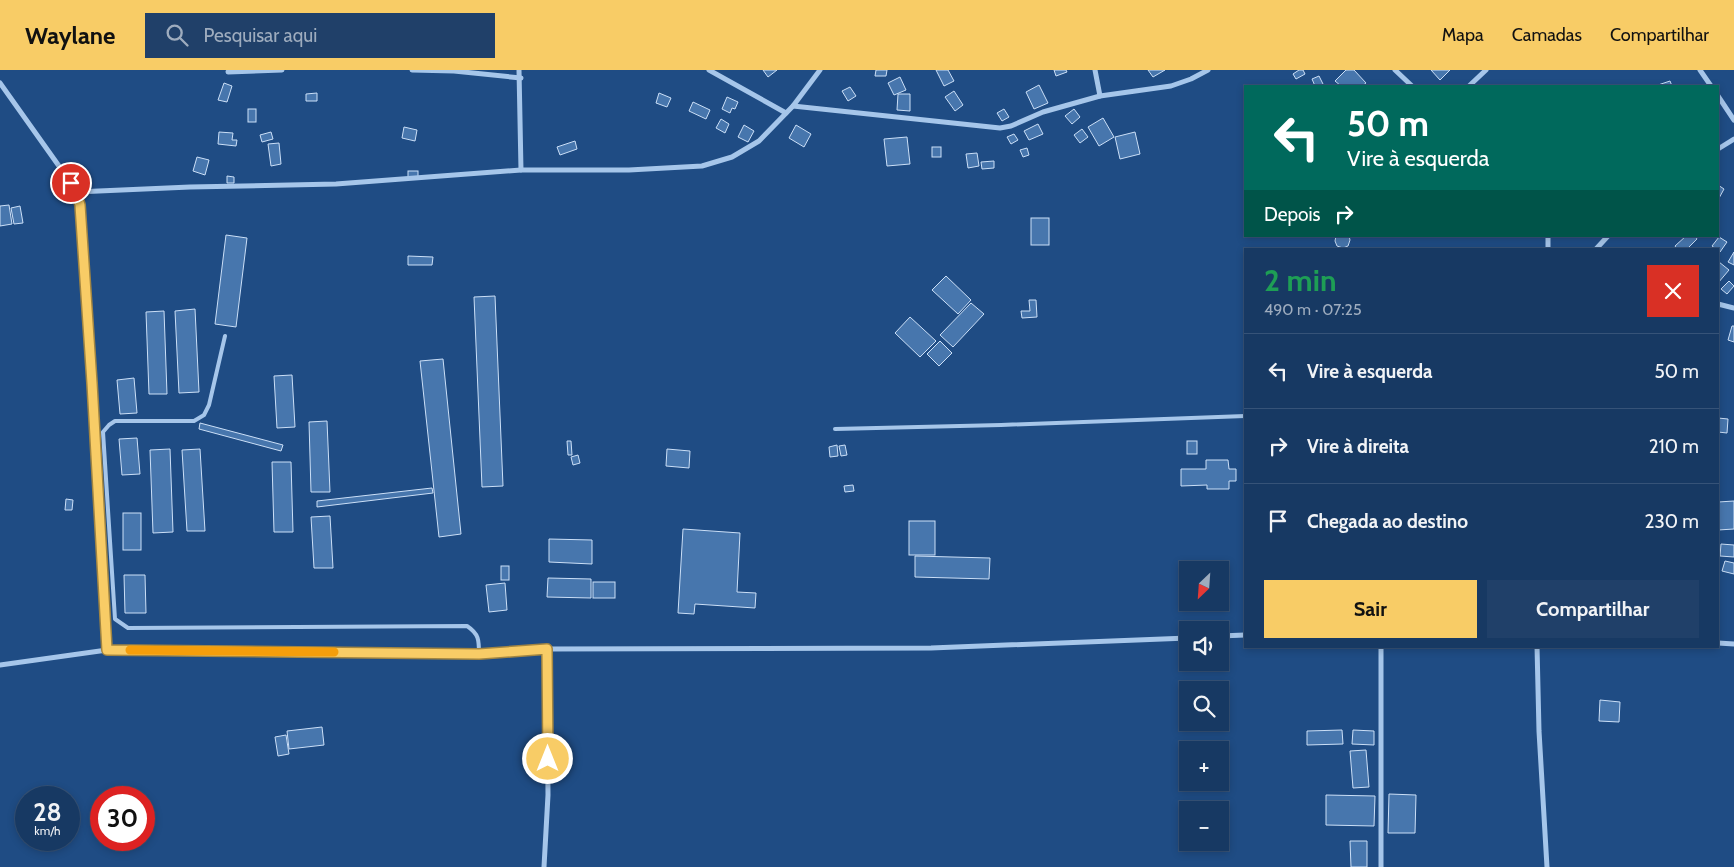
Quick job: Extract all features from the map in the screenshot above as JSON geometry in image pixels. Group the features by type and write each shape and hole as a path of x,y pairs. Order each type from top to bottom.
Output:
{"street":[{"path":"228,72 282,70"},
{"path":"412,70 454,71 521,78"},
{"path":"519,70 521,78 521,170"},
{"path":"709,70 786,113"},
{"path":"76,192 336,184 521,170 630,170 702,166 732,157 759,141 793,106 820,70"},
{"path":"1095,70 1100,96"},
{"path":"793,106 1000,128 1011,126 1043,112 1100,96 1170,86 1191,79 1208,70"},
{"path":"1395,70 1411,85"},
{"path":"1470,85 1486,70"},
{"path":"1700,70 1710,85"},
{"path":"0,83 76,192 80,205 92,373 107,650"},
{"path":"1719,98 1734,120"},
{"path":"1719,148 1734,139"},
{"path":"1597,248 1607,237"},
{"path":"1719,304 1734,308"},
{"path":"1229,636 1244,635"},
{"path":"0,665 107,650 479,654 547,649 932,648 1179,638"},
{"path":"1719,643 1734,644"},
{"path":"1381,648 1381,867"},
{"path":"1537,648 1546,867"},
{"path":"544,867 548,795 547,649"}],"lane":[{"path":"225,336 209,405 204,415 194,421 115,421 104,432 115,619 128,628 467,626 477,634 479,654"},
{"path":"835,429 1244,416"}],"building":[{"path":"763,70 777,70 768,77"},
{"path":"876,70 887,70 886,76 875,76"},
{"path":"936,70 948,70 954,81 944,86"},
{"path":"1054,70 1066,70 1067,72 1056,76"},
{"path":"1148,70 1165,70 1153,77"},
{"path":"1303,70 1305,74 1296,79 1293,74"},
{"path":"1346,70 1354,70 1366,83 1363,85 1340,85 1335,81"},
{"path":"1431,70 1450,70 1440,80"},
{"path":"1319,76 1324,85 1315,85 1312,79"},
{"path":"900,77 906,90 894,95 888,83"},
{"path":"1670,81 1672,85 1658,85"},
{"path":"224,83 232,86 227,102 218,100"},
{"path":"1039,85 1048,103 1034,109 1026,92"},
{"path":"850,87 856,96 848,101 842,91"},
{"path":"954,91 963,105 955,111 945,97"},
{"path":"317,93 317,101 306,101 306,94"},
{"path":"659,93 671,98 667,107 656,103"},
{"path":"898,94 910,94 910,111 897,110"},
{"path":"727,97 738,102 735,109 732,108 730,113 722,109"},
{"path":"693,102 710,110 706,119 689,111"},
{"path":"248,109 256,109 256,122 248,122"},
{"path":"1004,109 1009,117 1002,121 997,113"},
{"path":"1074,109 1080,117 1072,124 1065,116"},
{"path":"1103,118 1114,137 1099,146 1088,127"},
{"path":"721,119 729,124 725,133 716,128"},
{"path":"1038,124 1043,134 1029,140 1024,131"},
{"path":"744,125 754,131 748,142 738,137"},
{"path":"796,125 811,134 804,147 789,138"},
{"path":"404,127 417,130 415,141 402,138"},
{"path":"1082,129 1088,137 1080,143 1074,135"},
{"path":"219,132 233,133 232,140 237,140 236,146 218,144"},
{"path":"271,132 273,139 262,142 260,135"},
{"path":"1135,132 1140,154 1120,159 1115,137"},
{"path":"1014,134 1018,140 1011,144 1007,137"},
{"path":"907,137 910,164 887,166 884,139"},
{"path":"575,141 577,149 560,155 557,147"},
{"path":"279,143 281,164 271,166 268,144"},
{"path":"932,147 941,147 941,157 932,157"},
{"path":"1027,148 1029,155 1023,157 1020,150"},
{"path":"977,153 979,166 968,168 966,154"},
{"path":"197,157 209,160 205,175 193,171"},
{"path":"994,161 994,168 982,169 981,162"},
{"path":"408,171 418,171 418,178 408,178"},
{"path":"227,176 234,177 234,183 227,183"},
{"path":"1719,186 1724,189 1719,198"},
{"path":"9,205 12,224 0,226 0,206"},
{"path":"20,206 23,223 14,224 11,208"},
{"path":"1031,218 1049,218 1049,245 1031,245"},
{"path":"226,235 247,238 236,327 215,324"},
{"path":"1336,237 1349,237 1350,240 1348,246 1343,248 1337,246"},
{"path":"1685,237 1696,237 1697,239 1688,248 1676,248 1675,246"},
{"path":"1719,237 1727,242 1720,252 1719,248 1712,246"},
{"path":"1734,252 1734,265 1728,262"},
{"path":"408,256 433,257 432,265 408,265"},
{"path":"1719,262 1729,270 1719,282"},
{"path":"946,276 971,300 958,314 932,290"},
{"path":"1729,281 1734,286 1727,294 1721,289"},
{"path":"495,296 503,486 482,487 474,297"},
{"path":"1029,300 1036,300 1037,317 1022,318 1021,311 1030,311"},
{"path":"971,303 984,314 953,347 940,335"},
{"path":"195,309 199,392 179,393 175,311"},
{"path":"164,311 167,394 149,394 146,312"},
{"path":"910,317 936,341 920,357 895,333"},
{"path":"1732,326 1734,326 1734,342 1728,340"},
{"path":"940,341 952,353 939,366 927,354"},
{"path":"443,359 461,534 439,537 420,361"},
{"path":"292,375 295,427 277,428 274,376"},
{"path":"134,378 137,413 120,414 117,380"},
{"path":"1719,418 1728,419 1727,433 1719,432"},
{"path":"327,421 330,492 311,492 309,422"},
{"path":"200,423 283,445 281,451 199,429"},
{"path":"137,438 140,474 122,475 119,439"},
{"path":"567,441 571,441 572,455 568,455"},
{"path":"1187,441 1197,441 1197,454 1187,454"},
{"path":"837,445 838,456 830,457 829,447"},
{"path":"845,445 847,455 841,456 839,446"},
{"path":"170,449 173,532 153,533 150,450"},
{"path":"200,449 205,531 187,531 182,450"},
{"path":"667,449 690,451 689,468 666,466"},
{"path":"578,455 580,463 573,465 571,457"},
{"path":"1206,460 1228,460 1229,469 1236,469 1236,481 1229,481 1229,489 1207,489 1207,485 1181,486 1181,469 1206,469"},
{"path":"272,462 291,462 293,532 274,532"},
{"path":"853,485 854,491 845,492 844,486"},
{"path":"432,488 433,493 317,507 317,501"},
{"path":"66,499 73,500 72,510 65,510"},
{"path":"1734,501 1734,529 1719,530 1719,502"},
{"path":"123,513 141,513 141,550 123,550"},
{"path":"330,516 333,568 314,568 311,517"},
{"path":"909,521 935,521 935,555 909,555"},
{"path":"683,529 740,533 737,592 756,593 755,608 695,604 694,614 678,613"},
{"path":"549,539 592,540 592,564 549,562"},
{"path":"1721,544 1734,545 1734,557 1720,556"},
{"path":"915,556 990,558 989,579 915,577"},
{"path":"1725,561 1734,563 1734,574 1722,571"},
{"path":"501,566 509,566 509,580 501,580"},
{"path":"124,575 145,575 146,613 125,613"},
{"path":"548,578 591,579 591,598 547,597"},
{"path":"593,582 615,582 615,598 593,598"},
{"path":"505,583 507,610 489,612 486,585"},
{"path":"1600,700 1620,702 1619,722 1599,721"},
{"path":"322,727 324,745 289,749 287,731"},
{"path":"1342,730 1343,744 1307,745 1307,731"},
{"path":"1353,730 1374,731 1374,745 1352,744"},
{"path":"286,735 289,754 278,756 275,737"},
{"path":"1366,750 1369,787 1353,788 1350,751"},
{"path":"1389,794 1416,795 1415,833 1388,833"},
{"path":"1326,795 1375,796 1374,826 1326,825"},
{"path":"1350,841 1367,841 1367,867 1351,867"}],"slow traffic":[{"path":"130,650 334,652"}],"route":[{"path":"71,183 80,205 107,650 479,654 547,649 548,759"}]}
